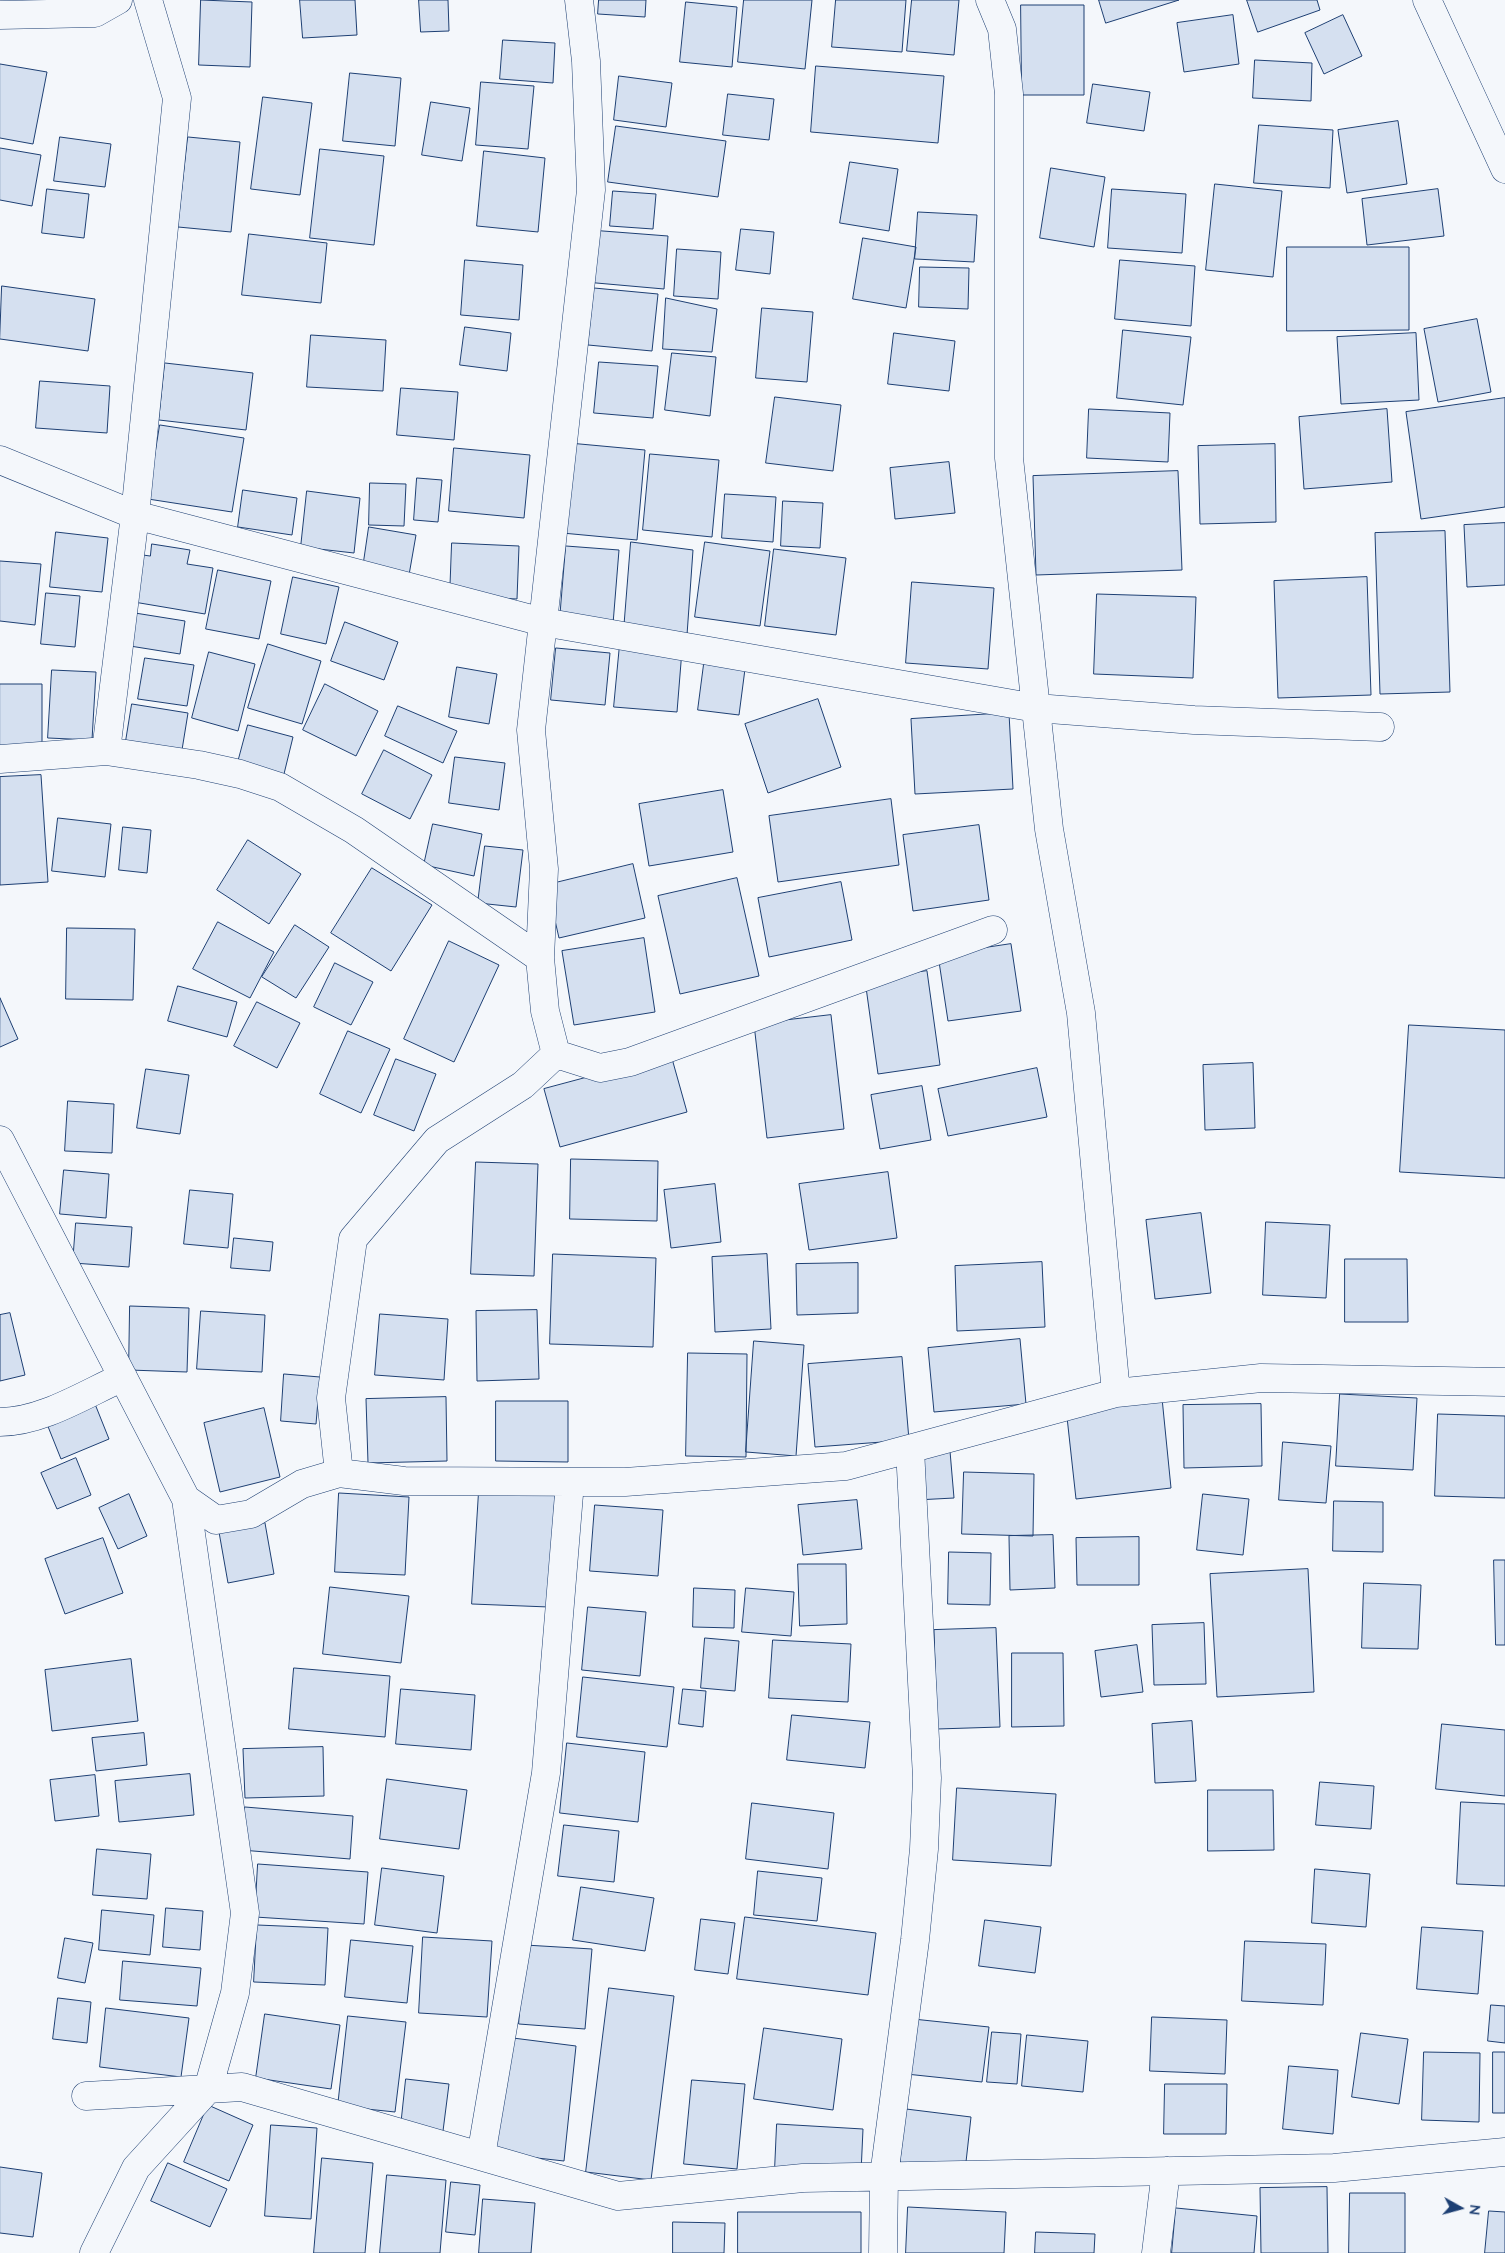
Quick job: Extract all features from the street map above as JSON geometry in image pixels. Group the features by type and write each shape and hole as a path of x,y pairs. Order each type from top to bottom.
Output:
{"main road":[{"path":"0,14 95,13 118,0"},
{"path":"106,751 135,515 177,98 148,0"},
{"path":"556,1054 545,1012 540,958 544,869 530,730 591,190 586,61 579,0"},
{"path":"990,0 1002,28 1009,94 1009,458 1049,829 1081,1013 1116,1393"},
{"path":"1427,0 1505,169"},
{"path":"0,460 135,515 543,622 1036,708 1194,720 1380,727"},
{"path":"0,759 106,751 199,765 240,774 280,787 354,830 540,958"},
{"path":"556,1054 600,1068 630,1062 993,930"},
{"path":"339,1473 331,1398 353,1239 437,1140 523,1085 556,1054"},
{"path":"0,1140 186,1498 245,1913 235,1993 208,2089 136,2168 94,2253"},
{"path":"0,1422 12,1422 51,1410 123,1377"},
{"path":"186,1498 216,1520 251,1514 302,1484 339,1473 404,1481 625,1482 846,1466 1116,1393 1262,1378 1505,1382"},
{"path":"883,2253 884,2176 915,1940 924,1849 927,1778 910,1449"},
{"path":"481,2156 546,1773 570,1482"},
{"path":"86,2096 242,2087 618,2196 803,2178 1334,2168 1505,2152"},
{"path":"1156,2253 1166,2172"}],"building":[{"path":"201,0 252,2 250,67 199,65"},
{"path":"300,0 355,0 357,35 303,38"},
{"path":"419,0 448,0 449,31 421,32"},
{"path":"599,0 646,0 645,17 598,14"},
{"path":"744,0 812,0 805,69 738,62"},
{"path":"836,0 906,0 902,52 832,47"},
{"path":"912,0 959,0 954,55 907,51"},
{"path":"1099,0 1179,0 1106,23"},
{"path":"1247,0 1317,0 1320,10 1258,32"},
{"path":"686,2 737,7 732,67 680,62"},
{"path":"1021,5 1084,5 1084,95 1022,95"},
{"path":"1233,15 1239,64 1184,72 1177,23"},
{"path":"1343,15 1362,56 1324,74 1305,33"},
{"path":"503,40 555,43 553,83 500,79"},
{"path":"1255,60 1312,63 1311,101 1253,98"},
{"path":"0,64 47,72 33,144 0,138"},
{"path":"816,66 944,76 938,143 811,132"},
{"path":"350,73 401,78 395,146 343,141"},
{"path":"619,76 672,83 666,127 614,120"},
{"path":"481,82 534,86 528,149 476,145"},
{"path":"1093,84 1150,92 1144,131 1087,123"},
{"path":"728,94 774,99 769,140 723,135"},
{"path":"263,97 312,103 300,195 251,189"},
{"path":"431,102 470,108 462,161 422,155"},
{"path":"1398,121 1407,184 1347,193 1338,130"},
{"path":"1259,125 1333,130 1330,188 1254,183"},
{"path":"616,126 726,141 718,197 608,182"},
{"path":"60,137 111,144 105,187 54,181"},
{"path":"188,137 240,142 231,232 178,227"},
{"path":"0,148 41,155 32,206 0,200"},
{"path":"320,149 384,156 374,245 310,238"},
{"path":"484,151 545,158 538,232 477,226"},
{"path":"850,162 898,169 889,231 840,223"},
{"path":"1051,168 1105,177 1094,247 1040,238"},
{"path":"1215,184 1282,191 1273,277 1206,270"},
{"path":"47,189 89,194 84,238 42,233"},
{"path":"1112,189 1186,194 1182,253 1108,248"},
{"path":"1438,189 1444,236 1367,245 1362,199"},
{"path":"613,191 656,194 653,229 610,226"},
{"path":"918,212 977,215 974,262 915,259"},
{"path":"741,229 774,232 770,274 736,270"},
{"path":"590,230 668,236 664,289 585,282"},
{"path":"249,234 327,243 321,303 242,295"},
{"path":"863,238 916,247 906,308 853,299"},
{"path":"1287,247 1409,247 1409,330 1287,331"},
{"path":"677,249 721,252 718,299 674,296"},
{"path":"465,260 523,265 519,320 461,315"},
{"path":"1120,260 1195,266 1191,326 1115,319"},
{"path":"920,267 969,268 968,309 919,307"},
{"path":"2,286 95,299 88,351 0,339"},
{"path":"594,288 658,294 652,351 588,345"},
{"path":"666,298 717,309 712,352 663,349"},
{"path":"762,308 813,312 807,382 756,378"},
{"path":"1477,319 1491,392 1438,402 1424,329"},
{"path":"465,327 511,333 507,371 460,365"},
{"path":"1123,330 1191,337 1183,405 1117,398"},
{"path":"894,333 955,341 949,391 888,384"},
{"path":"1416,333 1419,400 1341,404 1337,337"},
{"path":"311,335 386,340 383,391 307,387"},
{"path":"672,353 716,357 710,416 665,410"},
{"path":"599,362 658,366 653,418 594,413"},
{"path":"165,363 253,373 246,430 159,420"},
{"path":"40,381 110,386 107,433 36,428"},
{"path":"401,388 458,392 454,440 397,435"},
{"path":"775,397 841,405 833,471 766,463"},
{"path":"1505,398 1505,507 1421,519 1406,412"},
{"path":"1089,409 1170,413 1168,462 1087,458"},
{"path":"1387,409 1392,482 1304,489 1299,417"},
{"path":"160,425 244,438 232,512 148,499"},
{"path":"569,443 645,450 637,540 562,533"},
{"path":"1275,444 1276,522 1200,524 1198,446"},
{"path":"454,448 530,455 524,518 449,511"},
{"path":"650,454 719,460 712,537 643,530"},
{"path":"949,462 955,513 895,519 890,468"},
{"path":"1178,471 1182,570 1036,575 1033,476"},
{"path":"417,478 442,480 438,522 414,520"},
{"path":"370,483 406,484 404,526 369,525"},
{"path":"243,490 297,498 292,535 238,527"},
{"path":"307,491 360,498 354,553 301,547"},
{"path":"725,494 776,497 773,542 722,538"},
{"path":"783,501 823,503 820,548 781,546"},
{"path":"1505,523 1505,585 1467,587 1464,525"},
{"path":"369,527 416,535 409,575 363,568"},
{"path":"1445,531 1450,692 1380,694 1375,533"},
{"path":"56,532 108,538 102,592 50,587"},
{"path":"631,542 693,550 687,635 624,630"},
{"path":"705,542 770,551 760,626 695,617"},
{"path":"452,543 519,546 517,599 450,596"},
{"path":"152,544 190,550 187,564 213,568 205,614 128,601 136,554 150,556"},
{"path":"566,546 619,550 613,624 560,619"},
{"path":"774,549 846,558 836,635 765,626"},
{"path":"0,561 41,564 35,625 0,621"},
{"path":"218,570 271,581 259,639 206,629"},
{"path":"293,577 339,587 326,644 281,634"},
{"path":"1367,577 1371,695 1278,698 1274,581"},
{"path":"912,582 994,588 988,669 906,663"},
{"path":"46,593 80,596 75,647 41,644"},
{"path":"1097,594 1196,597 1193,678 1094,674"},
{"path":"135,613 185,621 180,654 130,646"},
{"path":"345,622 398,642 384,680 331,661"},
{"path":"268,644 321,661 302,724 248,708"},
{"path":"620,644 682,650 677,712 614,707"},
{"path":"556,648 610,653 605,705 551,700"},
{"path":"209,652 255,664 238,731 192,718"},
{"path":"145,658 194,665 187,706 138,699"},
{"path":"704,664 745,669 739,715 698,710"},
{"path":"457,667 497,674 489,724 449,717"},
{"path":"52,670 96,672 92,740 48,738"},
{"path":"0,684 42,684 42,747 0,747"},
{"path":"325,684 378,711 356,756 303,730"},
{"path":"818,699 841,767 768,793 745,724"},
{"path":"132,704 188,713 181,756 125,747"},
{"path":"398,706 457,731 443,763 385,736"},
{"path":"1009,713 1013,789 915,794 911,719"},
{"path":"248,725 293,737 283,778 237,766"},
{"path":"384,750 432,775 410,819 362,794"},
{"path":"455,757 505,763 499,810 449,803"},
{"path":"41,775 48,882 0,885 0,777"},
{"path":"723,790 733,852 649,866 639,804"},
{"path":"891,799 899,865 778,882 769,816"},
{"path":"58,818 111,824 105,877 52,871"},
{"path":"433,824 482,834 474,876 424,865"},
{"path":"979,825 989,900 913,911 903,835"},
{"path":"123,827 151,830 147,873 119,870"},
{"path":"248,840 301,874 269,924 217,890"},
{"path":"485,846 523,850 516,907 478,903"},
{"path":"633,864 645,918 559,938 547,885"},
{"path":"372,868 432,905 391,971 331,933"},
{"path":"737,878 759,976 680,994 658,896"},
{"path":"841,882 852,940 769,957 758,898"},
{"path":"218,922 274,952 250,998 193,969"},
{"path":"295,925 329,947 296,998 262,977"},
{"path":"67,928 135,929 133,1000 66,999"},
{"path":"644,938 655,1012 574,1025 562,951"},
{"path":"449,941 499,965 454,1062 404,1039"},
{"path":"1011,944 1021,1011 948,1021 938,955"},
{"path":"335,963 373,982 351,1025 314,1007"},
{"path":"927,971 940,1065 878,1074 865,980"},
{"path":"178,986 237,1002 227,1037 168,1021"},
{"path":"0,998 18,1039 0,1047"},
{"path":"257,1002 300,1023 277,1068 234,1046"},
{"path":"831,1015 844,1129 767,1138 754,1024"},
{"path":"1409,1025 1505,1030 1505,1178 1400,1172"},
{"path":"348,1031 390,1049 361,1113 320,1094"},
{"path":"671,1055 687,1112 560,1147 544,1089"},
{"path":"396,1059 436,1074 414,1131 374,1115"},
{"path":"1253,1063 1255,1128 1205,1130 1203,1065"},
{"path":"1037,1068 1047,1117 948,1136 938,1089"},
{"path":"146,1069 189,1075 180,1134 137,1128"},
{"path":"922,1086 931,1140 880,1149 871,1095"},
{"path":"68,1101 114,1104 112,1153 65,1151"},
{"path":"571,1159 658,1161 657,1221 570,1219"},
{"path":"476,1162 538,1164 534,1276 471,1274"},
{"path":"64,1170 109,1174 106,1218 60,1214"},
{"path":"888,1172 897,1238 809,1250 799,1184"},
{"path":"715,1184 721,1242 671,1248 664,1190"},
{"path":"190,1190 233,1194 228,1248 184,1244"},
{"path":"1201,1213 1211,1293 1155,1299 1146,1220"},
{"path":"1266,1222 1330,1225 1326,1298 1263,1295"},
{"path":"76,1223 132,1227 129,1267 73,1263"},
{"path":"234,1238 273,1242 270,1271 231,1268"},
{"path":"553,1254 656,1258 653,1347 550,1344"},
{"path":"767,1254 771,1329 715,1332 712,1257"},
{"path":"1345,1259 1407,1259 1408,1322 1345,1322"},
{"path":"1042,1262 1045,1327 957,1331 955,1266"},
{"path":"858,1263 858,1313 797,1315 796,1264"},
{"path":"130,1306 189,1308 187,1372 129,1370"},
{"path":"537,1310 539,1379 477,1381 476,1311"},
{"path":"201,1311 265,1315 262,1372 197,1369"},
{"path":"10,1313 25,1375 0,1381 0,1315"},
{"path":"380,1314 448,1319 444,1380 375,1375"},
{"path":"1020,1339 1026,1404 934,1412 928,1348"},
{"path":"754,1341 804,1345 796,1456 746,1452"},
{"path":"688,1353 747,1354 746,1457 686,1456"},
{"path":"902,1357 909,1440 815,1447 808,1364"},
{"path":"284,1374 320,1377 316,1424 281,1421"},
{"path":"1340,1394 1417,1398 1413,1470 1336,1466"},
{"path":"446,1397 447,1461 368,1463 366,1399"},
{"path":"1162,1398 1171,1488 1076,1499 1066,1408"},
{"path":"93,1399 109,1439 61,1459 45,1419"},
{"path":"496,1401 568,1401 568,1462 496,1461"},
{"path":"1261,1404 1262,1466 1184,1468 1183,1405"},
{"path":"264,1408 280,1477 220,1492 204,1423"},
{"path":"1438,1414 1505,1416 1505,1498 1435,1496"},
{"path":"1283,1442 1331,1446 1326,1503 1279,1500"},
{"path":"950,1451 954,1498 916,1500 913,1453"},
{"path":"76,1458 91,1495 57,1509 41,1473"},
{"path":"964,1472 1034,1474 1033,1536 962,1534"},
{"path":"479,1491 555,1495 549,1607 472,1604"},
{"path":"339,1493 409,1497 405,1575 335,1572"},
{"path":"129,1494 147,1536 118,1549 99,1508"},
{"path":"1203,1494 1249,1499 1243,1555 1197,1550"},
{"path":"857,1500 862,1549 803,1555 798,1505"},
{"path":"1334,1501 1383,1502 1383,1552 1333,1551"},
{"path":"595,1505 663,1510 658,1576 590,1571"},
{"path":"265,1523 274,1574 228,1583 219,1532"},
{"path":"1053,1535 1055,1588 1010,1590 1009,1536"},
{"path":"1139,1537 1139,1585 1077,1585 1076,1538"},
{"path":"103,1538 123,1593 65,1614 45,1559"},
{"path":"949,1552 991,1553 990,1605 948,1604"},
{"path":"1494,1560 1505,1560 1505,1645 1496,1645"},
{"path":"798,1564 846,1564 847,1624 800,1626"},
{"path":"1308,1569 1314,1692 1217,1697 1210,1574"},
{"path":"1364,1583 1421,1585 1418,1649 1362,1648"},
{"path":"330,1587 409,1596 401,1663 323,1654"},
{"path":"694,1588 735,1590 734,1628 693,1627"},
{"path":"746,1588 794,1592 791,1636 742,1632"},
{"path":"588,1607 646,1612 640,1676 582,1670"},
{"path":"1204,1623 1206,1684 1154,1685 1152,1625"},
{"path":"996,1628 1000,1727 937,1729 934,1630"},
{"path":"705,1638 739,1641 735,1691 701,1688"},
{"path":"773,1640 851,1644 848,1702 769,1698"},
{"path":"1137,1645 1143,1692 1101,1697 1095,1651"},
{"path":"1012,1653 1063,1653 1064,1726 1012,1727"},
{"path":"131,1659 138,1721 52,1731 45,1670"},
{"path":"294,1668 390,1676 385,1737 289,1729"},
{"path":"583,1677 674,1687 667,1747 577,1737"},
{"path":"401,1689 475,1695 471,1750 396,1744"},
{"path":"683,1689 706,1691 703,1727 679,1724"},
{"path":"792,1715 870,1722 865,1768 787,1760"},
{"path":"1192,1721 1196,1781 1155,1783 1152,1724"},
{"path":"1442,1724 1505,1730 1505,1796 1436,1789"},
{"path":"144,1733 147,1765 96,1771 92,1738"},
{"path":"567,1743 645,1752 638,1822 560,1813"},
{"path":"323,1747 324,1796 245,1798 243,1749"},
{"path":"190,1774 194,1815 119,1822 115,1781"},
{"path":"95,1775 99,1816 55,1821 50,1780"},
{"path":"387,1779 467,1790 459,1849 380,1839"},
{"path":"1320,1782 1374,1786 1371,1829 1316,1825"},
{"path":"957,1788 1056,1794 1051,1866 953,1860"},
{"path":"1208,1790 1273,1790 1274,1850 1208,1851"},
{"path":"1461,1802 1505,1804 1505,1886 1457,1884"},
{"path":"752,1803 834,1813 828,1869 746,1859"},
{"path":"245,1807 353,1816 350,1859 241,1850"},
{"path":"564,1825 619,1831 614,1882 558,1876"},
{"path":"97,1849 151,1854 147,1899 93,1895"},
{"path":"258,1864 368,1872 364,1924 255,1917"},
{"path":"382,1868 444,1876 437,1933 375,1925"},
{"path":"1315,1869 1370,1874 1366,1927 1312,1923"},
{"path":"758,1871 822,1878 817,1921 754,1915"},
{"path":"581,1887 654,1898 645,1951 573,1940"},
{"path":"166,1908 203,1911 200,1950 163,1947"},
{"path":"102,1910 154,1915 150,1955 99,1950"},
{"path":"745,1917 876,1933 868,1995 737,1979"},
{"path":"701,1919 735,1923 728,1974 695,1970"},
{"path":"985,1920 1041,1927 1035,1973 979,1966"},
{"path":"257,1925 328,1928 325,1985 254,1982"},
{"path":"1422,1927 1483,1931 1478,1994 1417,1989"},
{"path":"423,1937 492,1941 487,2017 419,2013"},
{"path":"65,1938 93,1943 85,1983 58,1978"},
{"path":"351,1940 413,1946 407,2003 345,1997"},
{"path":"1245,1941 1326,1944 1323,2005 1242,2001"},
{"path":"525,1945 592,1949 585,2029 519,2024"},
{"path":"123,1961 201,1968 197,2006 120,2000"},
{"path":"609,1988 674,1996 651,2180 586,2172"},
{"path":"58,1998 91,2002 87,2043 53,2039"},
{"path":"1491,2005 1505,2006 1505,2043 1488,2041"},
{"path":"106,2008 189,2018 181,2077 100,2067"},
{"path":"265,2014 340,2025 331,2089 256,2078"},
{"path":"348,2016 406,2022 395,2112 338,2106"},
{"path":"1152,2017 1227,2020 1225,2074 1150,2071"},
{"path":"913,2019 989,2027 982,2082 906,2074"},
{"path":"764,2028 842,2039 833,2110 754,2099"},
{"path":"992,2032 1021,2034 1017,2084 987,2082"},
{"path":"1361,2033 1408,2039 1399,2104 1352,2097"},
{"path":"1027,2035 1088,2041 1083,2092 1022,2086"},
{"path":"505,2037 576,2046 564,2161 492,2153"},
{"path":"1424,2052 1480,2053 1479,2122 1422,2120"},
{"path":"1493,2052 1505,2052 1505,2113 1493,2113"},
{"path":"1289,2066 1338,2070 1333,2134 1283,2129"},
{"path":"406,2079 449,2084 443,2131 401,2126"},
{"path":"692,2080 745,2084 737,2169 684,2164"},
{"path":"1165,2084 1227,2084 1226,2134 1164,2134"},
{"path":"208,2105 253,2125 229,2181 184,2162"},
{"path":"906,2109 971,2117 965,2171 900,2164"},
{"path":"777,2124 863,2129 861,2173 775,2169"},
{"path":"271,2125 317,2128 311,2219 265,2216"},
{"path":"322,2158 373,2163 365,2253 314,2253"},
{"path":"168,2163 227,2189 210,2227 151,2201"},
{"path":"0,2167 42,2173 33,2237 0,2233"},
{"path":"387,2175 446,2180 440,2253 380,2253"},
{"path":"451,2182 480,2185 475,2235 446,2232"},
{"path":"1327,2187 1328,2253 1261,2253 1260,2188"},
{"path":"1350,2193 1405,2193 1405,2253 1349,2253"},
{"path":"483,2199 535,2203 531,2253 479,2253"},
{"path":"908,2207 1006,2212 1004,2253 906,2253"},
{"path":"1176,2208 1257,2216 1254,2253 1172,2253"},
{"path":"1489,2211 1505,2212 1505,2253 1485,2253"},
{"path":"738,2212 861,2212 861,2253 738,2253"},
{"path":"673,2222 725,2223 724,2253 673,2253"},
{"path":"1036,2232 1095,2234 1094,2253 1035,2253"}]}
